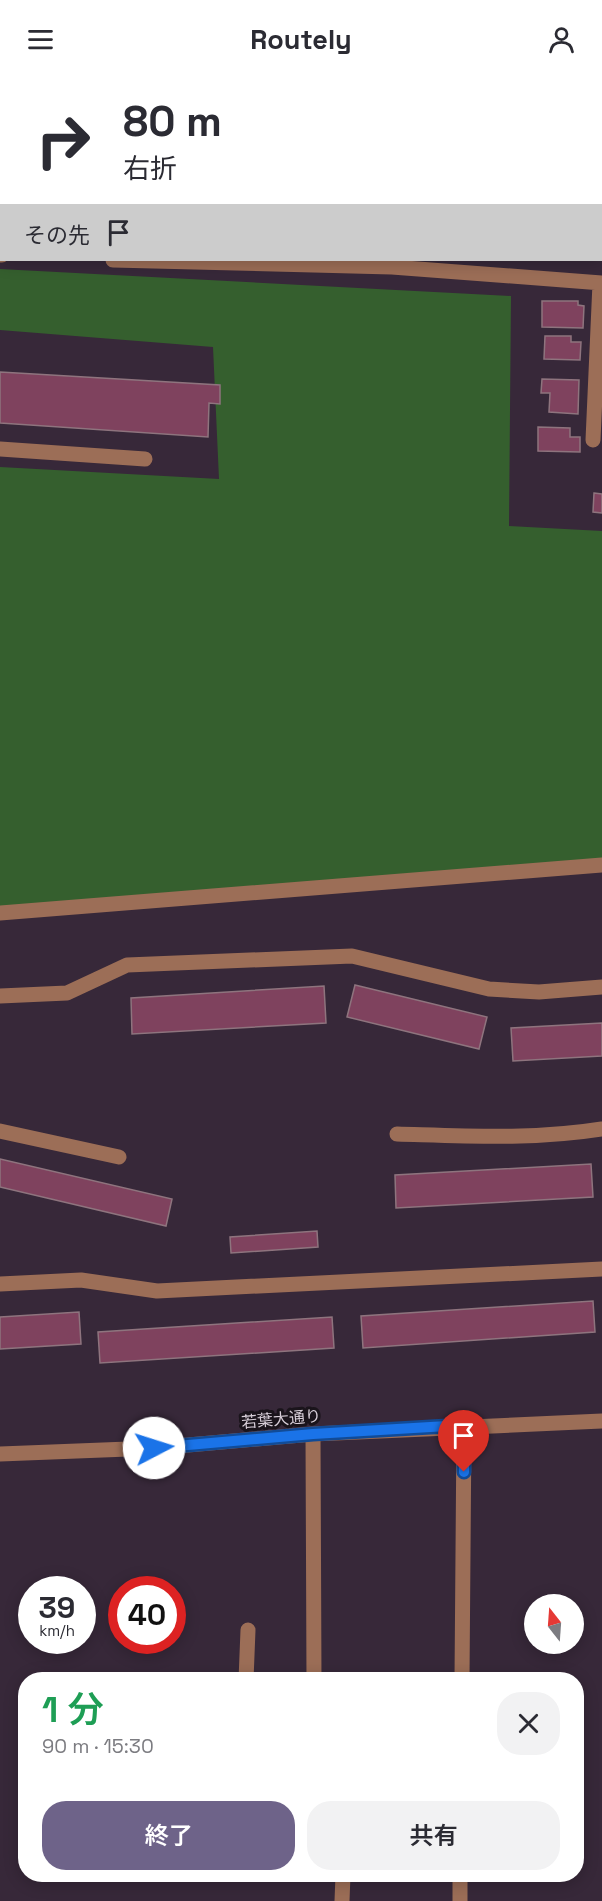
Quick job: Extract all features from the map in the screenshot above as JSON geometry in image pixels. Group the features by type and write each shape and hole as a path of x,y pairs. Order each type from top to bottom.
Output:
{"street":[{"path":"153,261 392,267 601,283 593,440"},
{"path":"0,448 145,459"},
{"path":"0,913 602,865"},
{"path":"0,996 67,993 127,965 352,956 489,989 539,992 602,987"},
{"path":"397,1134 498,1138 567,1134 602,1129"},
{"path":"0,1131 119,1157"},
{"path":"0,1284 81,1280 157,1291 602,1269"},
{"name":"若葉大通り","path":"0,1454 154,1448 313,1434 464,1425 602,1420"},
{"path":"462,1672 464,1425"},
{"path":"313,1434 314,1672"},
{"path":"246,1672 248,1630"},
{"path":"342,1901 343,1882"},
{"path":"460,1882 460,1901"}],"green space":[{"path":"0,269 511,296 509,526 602,531 602,859 0,907 0,467 219,479 213,347 0,330"}],"building":[{"path":"542,301 578,301 578,305 584,306 583,328 542,327"},
{"path":"545,336 571,336 571,342 581,342 580,360 544,359"},
{"path":"0,372 220,385 220,404 209,403 208,437 0,423"},
{"path":"542,379 579,380 578,414 549,412 550,393 541,393"},
{"path":"538,427 570,428 570,437 580,437 580,452 538,451"},
{"path":"594,493 602,494 602,513 593,512"},
{"path":"355,985 487,1017 479,1049 347,1017"},
{"path":"324,986 326,1023 132,1034 131,998"},
{"path":"602,1023 602,1056 513,1061 511,1028"},
{"path":"0,1159 172,1199 166,1226 0,1187"},
{"path":"591,1164 593,1197 396,1208 395,1175"},
{"path":"317,1231 318,1247 231,1253 230,1237"},
{"path":"593,1301 595,1332 363,1348 361,1316"},
{"path":"79,1312 81,1344 0,1349 0,1317"},
{"path":"332,1317 334,1348 100,1363 98,1332"}],"route":[{"path":"154,1448 313,1434 464,1425 464,1472"}]}
